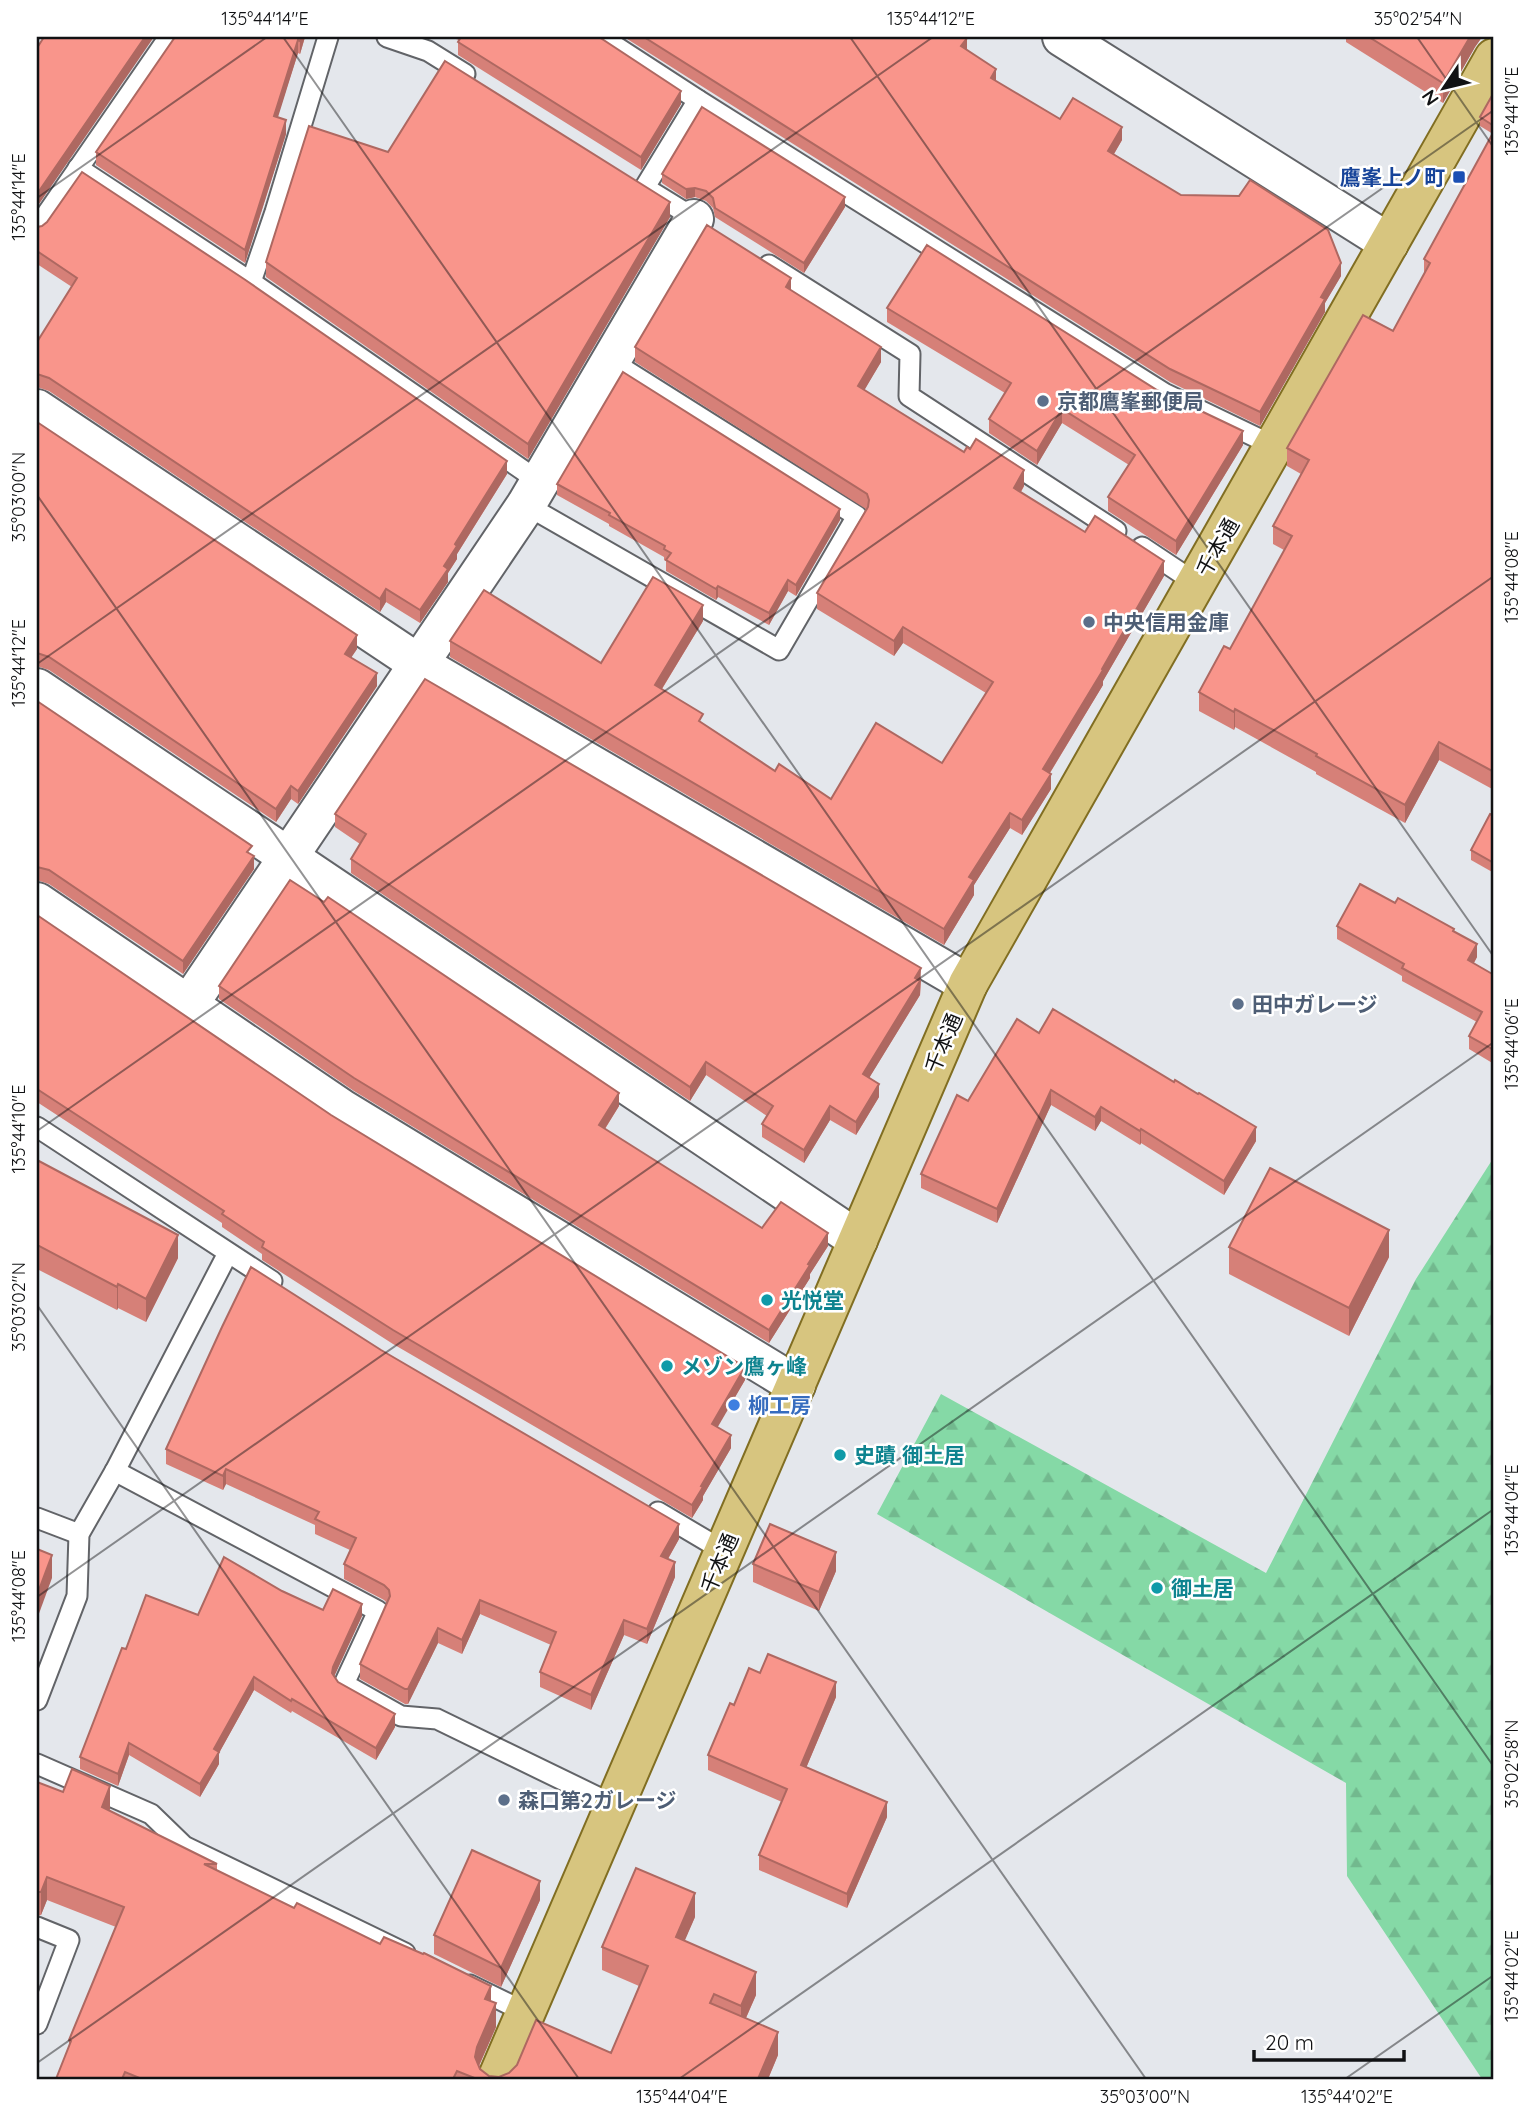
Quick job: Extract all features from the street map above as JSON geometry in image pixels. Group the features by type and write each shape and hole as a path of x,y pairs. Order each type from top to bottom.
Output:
{"main road":[{"name":"千本通","path":"496,2079 968,984 1494,58"}],"street":[{"path":"1062,37 1389,243"},
{"path":"190,1004 533,494 611,361 706,226"},
{"path":"37,410 419,664 968,984"},
{"path":"37,688 858,1240"},
{"path":"37,902 190,1004 341,1110 796,1385"}],"lane":[{"path":"37,228 169,37"},
{"path":"251,282 275,212 327,37"},
{"path":"387,37 428,51 485,87"},
{"path":"601,37 1164,393 1274,446"},
{"path":"698,100 639,184 706,226"},
{"path":"78,168 251,282 533,494 779,650 858,516 611,361"},
{"path":"751,254 910,354 909,396 1196,583"},
{"path":"37,1127 285,1289"},
{"path":"37,1700 44,1662 77,1597 79,1534 115,1471 228,1253"},
{"path":"115,1471 378,1611 344,1684 401,1716 438,1719 614,1805"},
{"path":"640,1502 724,1551"},
{"path":"37,1518 79,1534"},
{"path":"37,1763 151,1814 184,1846 416,1959"},
{"path":"37,1927 69,1940 37,2024"},
{"path":"452,1976 526,2012"}],"green space":[{"path":"1494,1157 1494,2079 1482,2079 1347,1876 1346,1783 877,1514 941,1394 1266,1573 1416,1279"}],"building":[{"path":"44,37 145,37 37,194 37,48"},
{"path":"175,37 301,37 274,116 286,120 245,250 96,152"},
{"path":"461,37 599,37 681,91 641,157 458,42"},
{"path":"644,37 965,37 967,38 961,46 996,69 991,78 1060,119 1073,98 1122,127 1108,151 1181,195 1239,196 1250,180 1328,230 1341,263 1321,297 1325,299 1260,412 1170,369"},
{"path":"1369,37 1470,37 1443,83"},
{"path":"445,61 670,202 528,444 266,262 309,126 388,152"},
{"path":"1494,92 1494,126 1480,117"},
{"path":"702,107 845,197 804,263 715,208 713,198 706,191 686,189 662,174"},
{"path":"1494,131 1494,772 1439,742 1405,805 1235,709 1234,712 1199,692 1224,646 1230,649 1292,536 1273,526 1309,460 1287,448 1363,315 1393,331 1430,263 1424,259"},
{"path":"82,172 244,279 507,461 455,544 457,546 444,566 448,569 420,610 386,589 380,599 49,378 37,374 37,342 77,278 37,251 37,227 47,222"},
{"path":"707,225 791,278 786,287 881,347 858,386 964,452 967,447 970,449 976,439 1024,470 1014,488 1085,532 1095,516 1164,561 1043,769 1051,774 1022,820 1010,813 969,877 974,880 944,929 450,641 484,590 601,663 653,577 703,605 655,685 703,714 699,721 775,771 779,764 831,799 876,723 942,763 993,682 903,627 894,641 817,593 868,507 867,494 635,347"},
{"path":"927,245 1157,390 1243,431 1176,541 1108,497 1135,455 1062,409 1037,451 989,419 1011,383 887,308"},
{"path":"623,372 840,509 796,585 788,580 769,613 718,586 716,589 666,560 671,553 664,549 665,546 557,484"},
{"path":"37,422 357,635 345,654 377,673 298,791 291,786 276,809 49,657 37,653"},
{"path":"425,679 921,968 915,978 920,981 863,1074 879,1084 856,1122 830,1106 804,1150 762,1124 773,1106 706,1062 690,1087 351,859 366,834 335,814"},
{"path":"37,701 252,846 247,852 254,856 183,961 49,870 37,867"},
{"path":"1490,814 1494,816 1494,863 1471,850"},
{"path":"290,880 324,902 328,897 619,1093 599,1125 762,1228 781,1202 828,1233 769,1330 354,1078 219,986"},
{"path":"1360,884 1395,903 1398,898 1477,944 1468,960 1494,975 1494,1050 1469,1036 1482,1012 1402,968 1404,964 1337,926"},
{"path":"37,915 331,1115 745,1367 712,1424 731,1435 692,1505 393,1330 262,1247 264,1242 222,1214 224,1211 37,1089"},
{"path":"1053,1009 1174,1082 1175,1080 1199,1093 1256,1127 1224,1181 1101,1107 1095,1117 1051,1090 997,1209 921,1174 957,1095 968,1101 1017,1019 1039,1033"},
{"path":"37,1160 178,1235 146,1299 118,1284 117,1287 37,1245"},
{"path":"1270,1168 1389,1230 1349,1308 1229,1247"},
{"path":"251,1267 381,1350 679,1524 661,1556 675,1562 647,1629 624,1620 591,1695 540,1672 556,1632 480,1600 462,1640 438,1628 408,1689 360,1664 390,1596 384,1585 344,1564 356,1538 315,1519 319,1512 226,1469 223,1476 166,1449"},
{"path":"770,1524 836,1552 819,1592 753,1564"},
{"path":"37,1549 52,1555 37,1595"},
{"path":"224,1557 282,1591 323,1610 333,1589 362,1604 332,1673 338,1682 395,1714 376,1748 292,1699 291,1701 254,1677 214,1749 219,1752 200,1784 129,1743 118,1774 80,1757 122,1648 126,1649 146,1595 198,1615"},
{"path":"768,1654 836,1682 801,1765 887,1802 847,1894 759,1855 787,1789 708,1755 730,1703 734,1705 749,1668 760,1673"},
{"path":"72,1769 110,1786 102,1807 217,1864 204,1864 294,1908 297,1903 380,1944 384,1937 424,1953 491,1986 485,1999 496,2003 475,2057 480,2069 489,2076 499,2077 509,2073 517,2065 536,2020 611,2053 648,1966 602,1947 636,1868 695,1893 676,1937 756,1972 741,2006 714,1994 710,2003 778,2032 758,2079 477,2079 457,2071 453,2079 142,2079 125,2072 122,2079 56,2079 71,2041 69,2040 124,1907 47,1877 41,1892 37,1892 37,1782 63,1792"},
{"path":"472,1850 540,1881 501,1968 434,1935"}],"place":[{"name":"鷹峯上ノ町","path":"1459,177"},
{"name":"京都鷹峯郵便局","path":"1043,401"},
{"name":"中央信用金庫","path":"1089,622"},
{"name":"田中ガレージ","path":"1238,1004"},
{"name":"光悦堂","path":"767,1300"},
{"name":"メゾン鷹ヶ峰","path":"667,1366"},
{"name":"柳工房","path":"734,1405"},
{"name":"史蹟 御土居","path":"840,1455"},
{"name":"御土居","path":"1157,1588"},
{"name":"森口第2ガレージ","path":"504,1800"}]}
